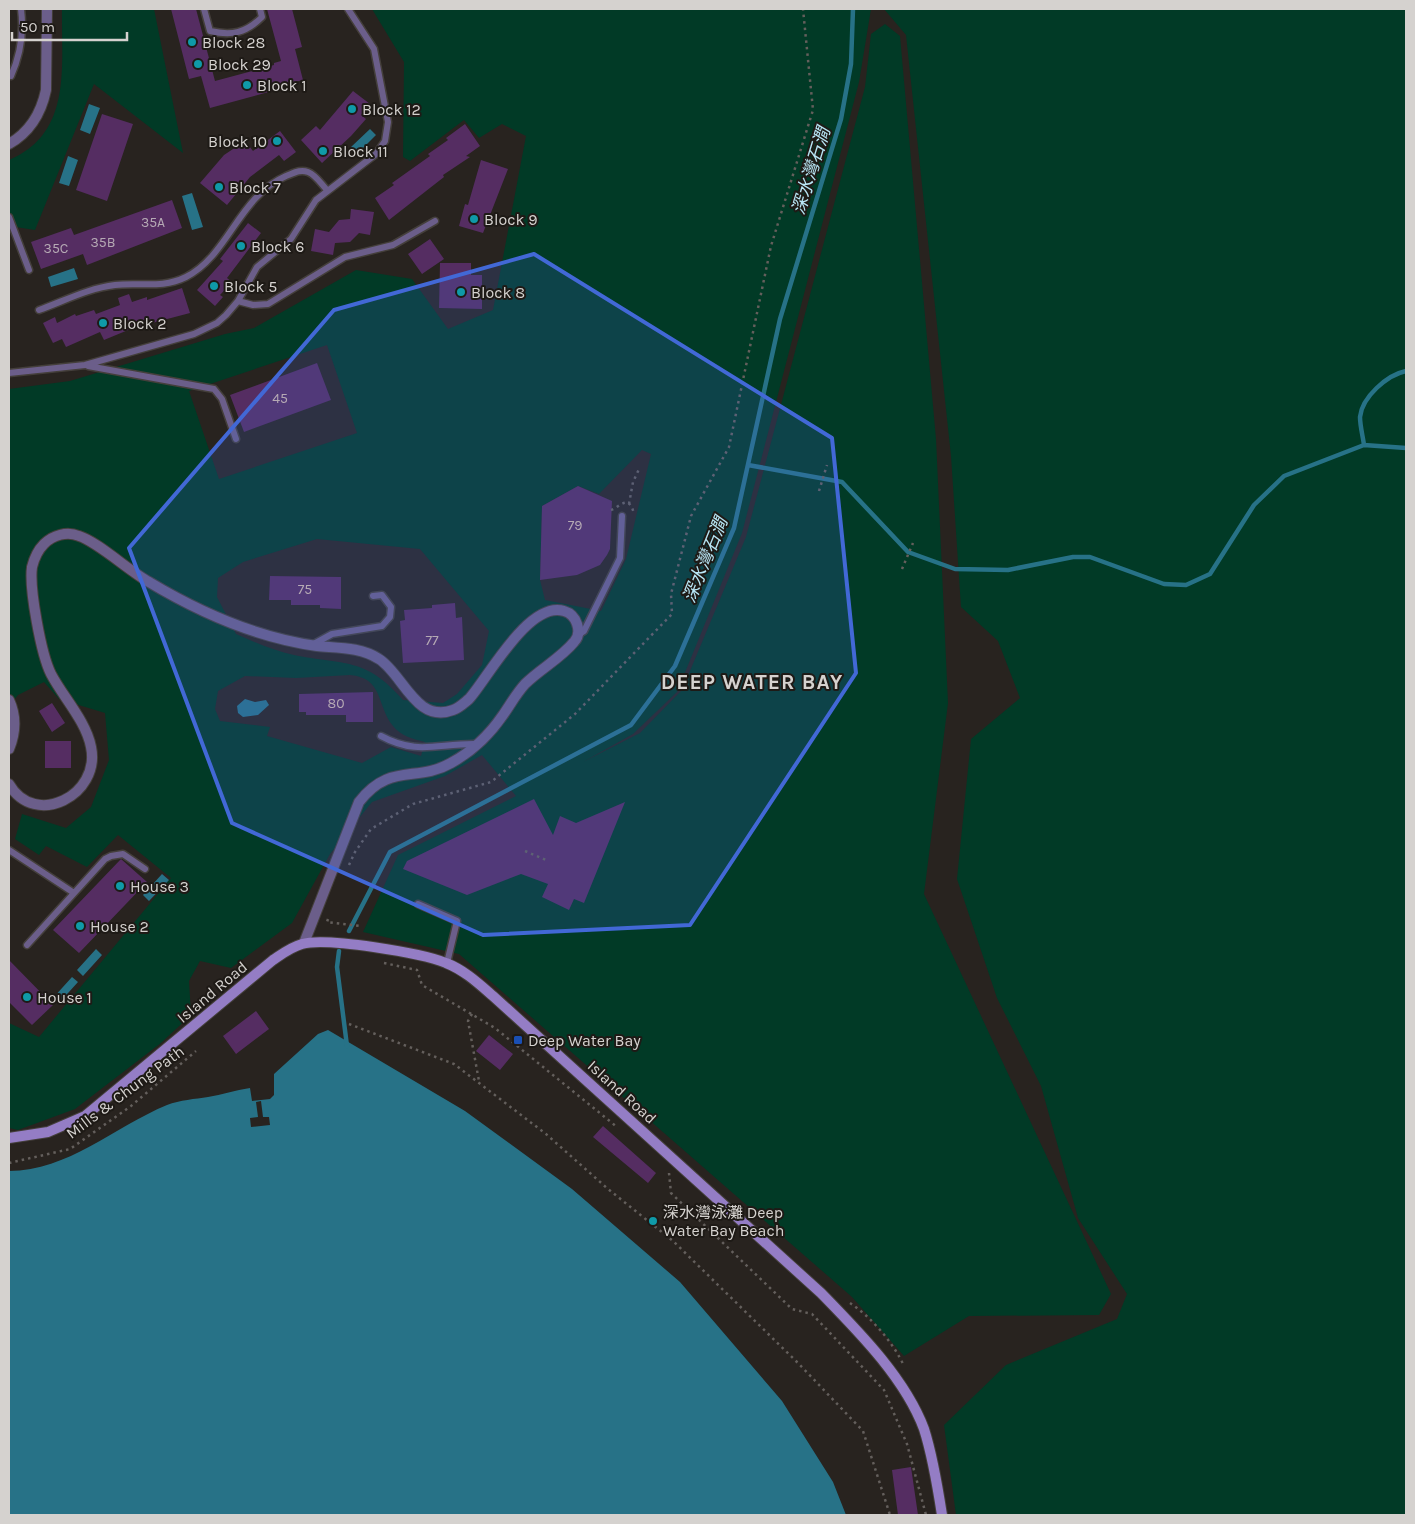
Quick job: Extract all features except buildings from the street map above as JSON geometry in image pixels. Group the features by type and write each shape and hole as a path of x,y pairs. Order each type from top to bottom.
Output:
{"main road":[{"name":"Island Road","path":"9,1138 48,1132 85,1116 273,960 287,950 304,943 356,945 421,955 447,963 468,975 493,996 821,1293 862,1335 902,1388 923,1429 942,1515"}],"street":[{"path":"9,144 28,130 44,101 46,90 46,9"},
{"path":"10,788 22,800 32,804 42,805 62,802 79,790 86,781 92,761 89,740 52,675 41,647 32,566 39,549 54,536 66,534 83,537 149,582 196,607 244,627 312,645 351,650 371,655 389,666 418,704 440,712 455,709 470,698 510,642 538,618 554,610 566,612 576,620 578,635 574,642 523,686 496,725 477,744 444,766 388,778 365,795 359,802 304,943"},
{"path":"9,700 15,719 15,729 9,749"}],"lane":[{"path":"11,76 21,48 23,33 21,9"},
{"path":"204,9 210,31 230,34 254,25 262,17 260,9"},
{"path":"9,373 85,365 206,330 226,315 238,301 257,267 291,239 316,200 376,154 385,141 388,122 374,49 348,9"},
{"path":"39,310 102,288 122,285 164,284 187,276 210,256 254,198 272,184 298,171 309,172 314,175 327,190"},
{"path":"9,217 29,270"},
{"path":"238,301 253,305 268,304 345,257 393,245 435,221"},
{"path":"85,365 214,389 222,399 236,439"},
{"path":"578,635 584,631 618,564 622,516"},
{"path":"312,645 332,634 376,628 387,623 392,612 389,602 382,595 373,596"},
{"path":"381,736 393,743 420,749 477,744"},
{"path":"9,850 74,893"},
{"path":"27,945 74,893 111,856 123,854 129,856 145,869"},
{"path":"418,904 457,921 447,963"}],"path":[{"path":"349,868 355,852 371,829 413,804 491,782 575,714 672,614 671,594 691,516 728,447 771,246 813,110 803,9"},
{"path":"819,491 827,465"},
{"path":"629,504 633,482 640,467"},
{"path":"902,568 913,543"},
{"path":"526,851 546,860"},
{"path":"330,914 328,922 360,926"},
{"name":"Island Road","path":"379,962 417,970 422,985 494,1028 623,1132"},
{"path":"472,1014 468,1021 479,1081"},
{"path":"349,1024 454,1064 479,1081 546,1134 608,1189 673,1241 863,1431 890,1515"},
{"name":"Mills & Chung Path","path":"9,1163 70,1149 164,1079 196,1051"},
{"path":"668,1169 671,1193 792,1309 812,1314 884,1390 908,1444 926,1515"}],"highlighted area":[{"path":"534,254 832,438 856,673 690,925 483,935 232,823 129,548 334,310"}],"green space":[{"path":"62,9 154,9 183,153 94,84 35,230 9,226 9,160 30,148 44,133 54,115 59,96 62,75"},
{"path":"372,9 871,9 859,82 742,533 677,692 633,734 583,762 640,733 682,690 746,537 865,87 871,34 885,24 900,36 936,439 948,703 924,894 1111,1294 1099,1315 969,1316 904,1356 852,1297 459,954 363,932 398,855 516,796 482,755 445,776 372,802 330,854 292,923 231,968 200,961 189,981 191,1015 161,1043 75,1109 18,1130 9,1128 9,1023 39,1037 171,878 118,835 87,867 46,846 39,855 15,839 22,814 66,828 91,807 109,760 105,713 59,699 44,682 18,695 9,706 9,389 70,381 225,334 254,328 356,270 412,279 448,329 493,310 526,136 502,124 479,138 464,120 410,161 403,157 404,62","holes":["327,345 357,433 219,479 189,391","642,450 651,454 626,559 601,611 545,600 540,580 542,506 578,486 599,494","317,539 420,549 489,631 482,665 457,694 443,703 403,700 377,676 353,665 287,653 236,634 217,597 218,578 243,562","350,675 369,681 378,694 393,726 408,737 425,742 421,756 391,747 362,763 267,736 270,727 220,721 215,709 218,691 245,676 296,678"]},
{"path":"884,9 1406,9 1406,1515 956,1515 944,1425 1006,1365 1117,1319 1127,1294 1078,1218 1041,1086 997,998 957,879 971,739 1020,698 998,641 961,607 951,456 906,35"}],"water":[{"path":"89,104 100,108 90,134 80,130"},
{"path":"370,129 376,135 357,154 351,147"},
{"path":"68,156 78,160 69,186 59,183"},
{"path":"192,193 203,227 192,230 182,196"},
{"path":"74,268 78,279 51,287 48,277"},
{"path":"245,699 255,702 266,700 269,705 258,715 243,717 238,713 237,706"},
{"path":"162,874 169,880 149,901 143,895"},
{"path":"96,949 102,955 83,976 77,970"},
{"path":"72,977 78,982 59,1003 53,998"},
{"path":"328,1030 465,1111 572,1189 680,1282 782,1401 833,1482 846,1515 9,1515 9,1171 31,1169 71,1156 147,1114 172,1103 250,1088 252,1101 270,1099 274,1095 274,1074 318,1034"}],"pier":[{"path":"261,1101 263,1117 269,1117 270,1125 251,1127 250,1118 258,1117 256,1102"}],"waterway":[{"name":"深水灣石澗","path":"349,931 390,852 631,725 675,666 734,528 780,319 841,119 851,64 853,9"},
{"path":"748,465 842,482 908,552 955,569 1008,570 1073,557 1090,557 1164,584 1186,585 1210,574 1254,505 1284,476 1364,445 1360,417 1365,402 1384,382 1406,371"},
{"path":"1364,445 1406,448"},
{"path":"339,951 337,967 347,1046"}],"place":[{"name":"Block 28","path":"192,42"},
{"name":"Block 29","path":"198,64"},
{"name":"Block 1","path":"247,85"},
{"name":"Block 12","path":"352,109"},
{"name":"Block 10","path":"277,141"},
{"name":"Block 11","path":"323,151"},
{"name":"Block 7","path":"219,187"},
{"name":"Block 9","path":"474,219"},
{"name":"Block 6","path":"241,246"},
{"name":"Block 5","path":"214,286"},
{"name":"Block 8","path":"461,292"},
{"name":"Block 2","path":"103,323"},
{"name":"House 3","path":"120,886"},
{"name":"House 2","path":"80,926"},
{"name":"House 1","path":"27,997"},
{"name":"Deep Water Bay","path":"518,1040"},
{"name":"深水灣泳灘 Deep Water Bay Beach","path":"653,1221"}],"district":[{"name":"DEEP WATER BAY","path":"752,682"}]}
